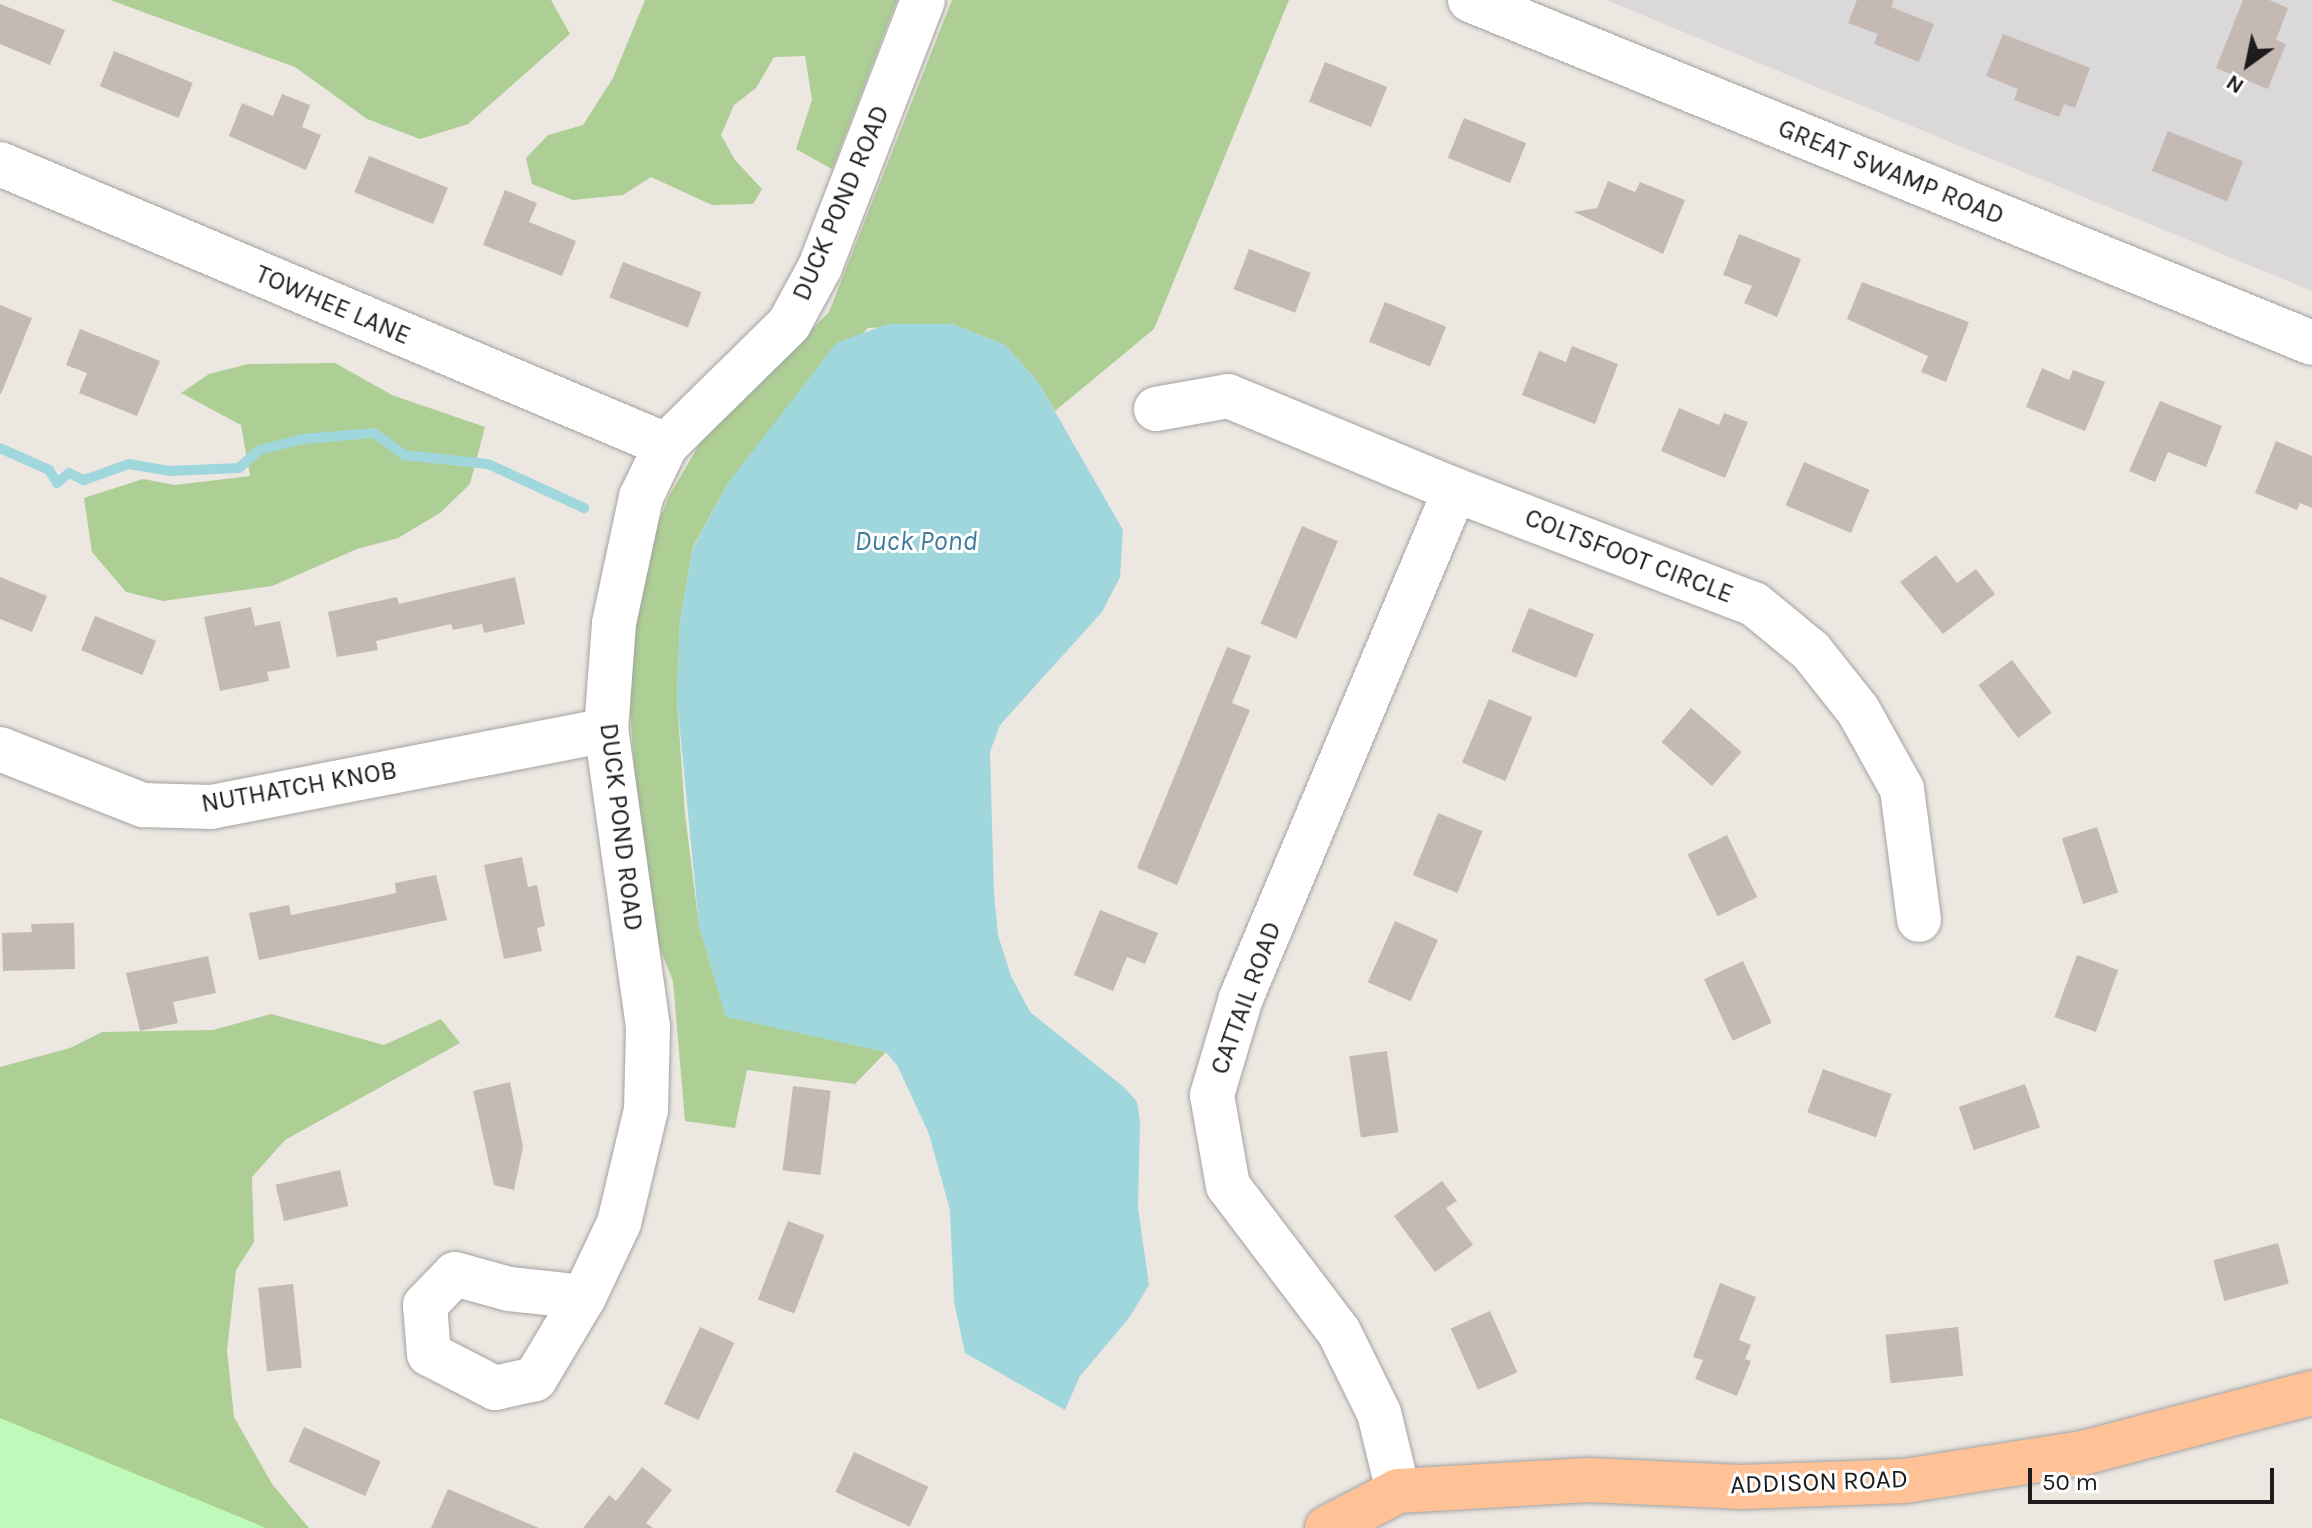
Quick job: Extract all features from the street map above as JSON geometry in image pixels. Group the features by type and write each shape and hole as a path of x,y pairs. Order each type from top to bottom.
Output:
{"main road":[{"name":"ADDISON ROAD","path":"1327,1528 1398,1491 1588,1480 1740,1487 1904,1481 2083,1453 2312,1393"}],"street":[{"name":"DUCK POND ROAD","path":"584,1297 619,1223 646,1110 648,1027 606,730 608,672 625,563 641,497 666,445 789,324 820,267 923,0"},
{"name":"GREAT SWAMP ROAD","path":"1470,0 2308,329"},
{"name":"TOWHEE LANE","path":"0,164 666,445"},
{"name":"COLTSFOOT CIRCLE","path":"1156,409 1228,396 1455,490 1754,604 1811,651 1858,710 1902,789 1919,920"},
{"name":"CATTAIL ROAD","path":"1398,1491 1379,1413 1339,1332 1228,1186 1212,1095 1241,998 1455,490"},
{"name":"NUTHATCH KNOB","path":"0,749 143,805 211,807 606,730"}],"shaded area":[{"path":"1606,0 2312,0 2312,291"}],"green space":[{"path":"110,0 551,0 570,34 468,124 420,139 367,119 295,67"},
{"path":"645,0 897,0 832,169 796,149 812,100 805,56 774,57 756,88 734,105 721,135 735,160 762,189 753,204 712,205 651,177 623,195 573,200 532,184 526,158 548,135 583,125 613,78"},
{"path":"952,0 1289,0 1154,329 1055,411 1038,382 1005,345 952,324 868,328 728,483 693,547 680,621 677,700 685,814 699,926 726,1016 886,1052 855,1084 747,1070 735,1128 685,1121 673,981 654,934 636,791 627,670 639,572 669,496 702,440 829,312"},
{"path":"335,363 392,395 485,427 470,484 440,513 398,538 357,549 272,586 163,601 126,592 92,552 84,498 143,479 175,485 250,476 241,425 181,393 209,374 248,364"},
{"path":"271,1014 384,1045 441,1019 460,1043 285,1140 252,1177 254,1242 236,1270 227,1351 234,1417 272,1484 309,1528 0,1528 0,1067 70,1048 102,1032 213,1030"},
{"path":"0,1418 266,1528 0,1528"}],"water":[{"name":"Duck Pond","path":"888,324 952,324 1005,345 1038,382 1123,530 1120,577 1102,612 1000,725 990,752 994,893 998,935 1011,976 1030,1012 1125,1088 1137,1102 1140,1121 1138,1207 1149,1285 1129,1318 1080,1376 1065,1410 965,1353 954,1302 950,1210 929,1134 897,1065 886,1052 726,1017 699,926 677,700 680,621 693,548 728,483 836,343"}],"building":[{"path":"1857,0 1894,0 1891,7 1934,24 1919,62 1874,44 1878,34 1848,23"},
{"path":"2243,0 2269,0 2288,8 2276,40 2286,44 2268,89 2216,68"},
{"path":"0,4 65,30 50,65 0,44"},
{"path":"2003,34 2090,68 2075,108 2064,104 2059,117 2014,100 2018,89 1986,76"},
{"path":"114,51 193,83 179,118 100,86"},
{"path":"1325,62 1387,87 1371,127 1309,102"},
{"path":"282,94 310,105 302,127 321,135 306,170 229,136 242,103 273,116"},
{"path":"1464,118 1526,143 1510,183 1448,158"},
{"path":"2168,131 2243,161 2227,201 2152,171"},
{"path":"369,156 448,188 433,224 354,192"},
{"path":"1608,181 1635,192 1640,182 1685,200 1663,254 1574,212 1597,208"},
{"path":"505,190 537,203 529,222 576,241 562,276 483,245"},
{"path":"1739,234 1801,259 1777,317 1744,303 1752,286 1723,275"},
{"path":"1249,249 1311,273 1295,313 1234,289"},
{"path":"623,262 701,292 688,328 609,297"},
{"path":"1862,282 1969,322 1946,382 1921,372 1928,356 1847,319"},
{"path":"1385,302 1446,327 1430,367 1369,342"},
{"path":"0,305 32,318 1,394 0,394"},
{"path":"80,329 160,361 137,416 79,393 87,373 66,365"},
{"path":"1572,346 1618,364 1595,424 1522,395 1539,351 1566,362"},
{"path":"2042,368 2069,380 2073,370 2105,382 2085,431 2026,407"},
{"path":"2160,401 2222,426 2206,467 2168,452 2155,482 2129,471"},
{"path":"1679,408 1719,425 1724,413 1748,422 1725,478 1661,451"},
{"path":"2276,441 2312,456 2312,508 2300,503 2297,510 2255,493"},
{"path":"1804,462 1869,490 1851,533 1786,505"},
{"path":"1302,526 1338,541 1296,639 1261,624"},
{"path":"1936,555 1957,583 1976,569 1995,594 1943,634 1900,582"},
{"path":"0,577 47,596 32,632 0,619"},
{"path":"515,577 525,624 484,633 482,624 453,630 451,624 376,641 378,650 337,657 328,612 397,597 399,604"},
{"path":"251,607 255,626 280,621 290,668 267,672 269,681 220,691 204,617"},
{"path":"1529,608 1594,634 1576,678 1511,652"},
{"path":"95,616 156,641 142,675 81,650"},
{"path":"1227,647 1251,656 1232,703 1250,710 1177,885 1137,868"},
{"path":"2012,660 2052,713 2018,738 1978,685"},
{"path":"1489,699 1532,717 1505,781 1462,763"},
{"path":"1691,708 1742,752 1712,786 1661,742"},
{"path":"1438,813 1483,831 1457,893 1413,875"},
{"path":"2097,827 2118,893 2083,904 2062,838"},
{"path":"1727,835 1757,897 1718,916 1687,854"},
{"path":"522,857 528,887 537,885 545,926 537,928 542,951 504,959 484,865"},
{"path":"436,875 447,920 259,960 249,913 289,905 291,915 396,893 395,883"},
{"path":"1100,910 1158,933 1145,964 1127,957 1113,991 1074,975"},
{"path":"1395,921 1438,940 1411,1001 1368,982"},
{"path":"74,923 75,969 3,971 2,933 32,932 31,924"},
{"path":"2077,955 2118,970 2096,1032 2054,1017"},
{"path":"208,956 216,993 173,1002 178,1023 140,1031 126,973"},
{"path":"1743,961 1772,1023 1733,1041 1704,979"},
{"path":"1387,1051 1398,1132 1361,1137 1349,1056"},
{"path":"1823,1069 1892,1094 1876,1137 1807,1112"},
{"path":"510,1082 523,1147 514,1190 494,1185 473,1091"},
{"path":"2025,1084 2040,1127 1974,1150 1959,1107"},
{"path":"793,1086 831,1091 820,1175 783,1170"},
{"path":"340,1170 348,1206 284,1221 276,1185"},
{"path":"1442,1181 1457,1201 1446,1208 1473,1245 1435,1272 1394,1216"},
{"path":"788,1221 824,1235 794,1313 758,1299"},
{"path":"2278,1243 2289,1284 2224,1301 2213,1260"},
{"path":"1720,1283 1756,1297 1739,1340 1751,1345 1745,1359 1751,1361 1737,1396 1695,1379 1703,1360 1693,1357"},
{"path":"293,1284 302,1368 267,1371 258,1288"},
{"path":"1490,1311 1517,1372 1478,1390 1451,1328"},
{"path":"700,1327 734,1343 699,1420 664,1404"},
{"path":"1958,1327 1963,1376 1891,1383 1885,1335"},
{"path":"304,1427 381,1461 365,1496 289,1462"},
{"path":"854,1452 928,1487 910,1527 835,1492"},
{"path":"642,1467 672,1490 646,1523 653,1528 583,1528 609,1495 616,1501"},
{"path":"448,1489 539,1528 431,1528"}],"waterway":[{"path":"0,448 49,470 57,483 69,473 84,480 129,464 170,471 239,468 259,450 303,439 374,433 404,455 488,464 584,508"}]}
